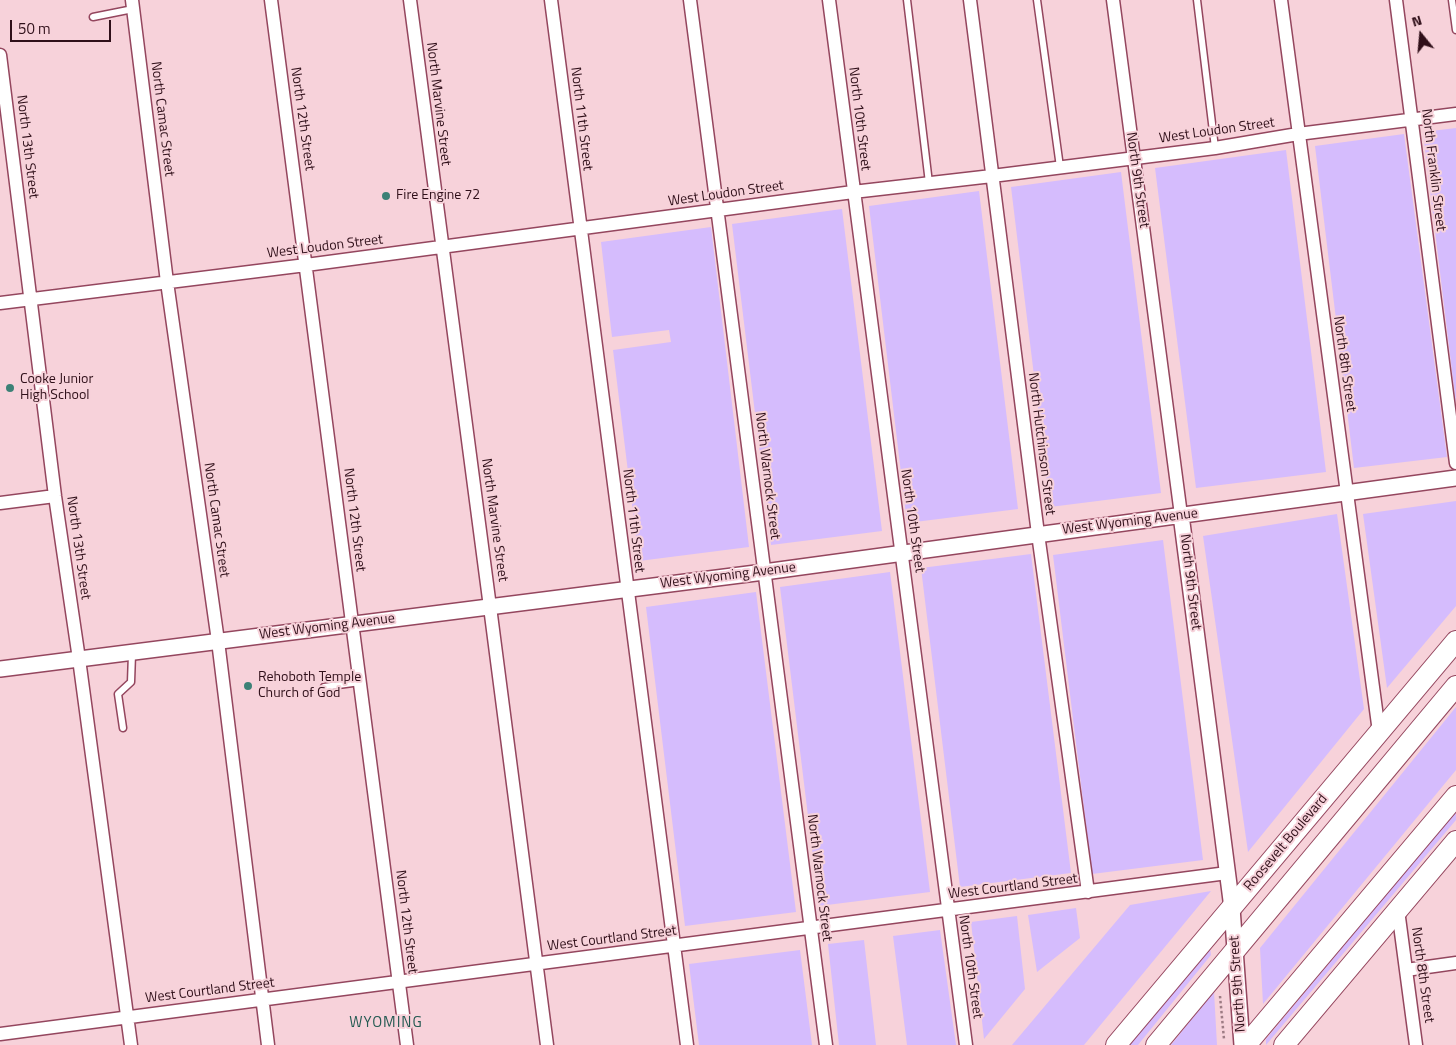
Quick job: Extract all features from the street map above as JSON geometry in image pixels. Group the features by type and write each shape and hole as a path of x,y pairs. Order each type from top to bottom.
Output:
{"highway":[{"name":"Roosevelt Boulevard","path":"1116,1045 1456,641"},
{"path":"1402,705 1456,678"},
{"path":"1156,1045 1456,686"},
{"path":"1246,1045 1456,796"},
{"path":"1284,1045 1455,842"}],"street":[{"name":"North 12th Street","path":"271,0 407,1045"},
{"name":"North Marvine Street","path":"410,0 546,1045"},
{"name":"North 11th Street","path":"551,0 687,1045"},
{"name":"North Warnock Street","path":"690,0 826,1045"},
{"name":"North 10th Street","path":"829,0 966,1045"},
{"name":"North Hutchinson Street","path":"970,0 1038,534 1088,892"},
{"name":"North 9th Street","path":"1113,0 1232,908 1242,1045"},
{"name":"North 8th Street","path":"1281,0 1346,493 1380,732"},
{"name":"North Franklin Street","path":"1396,0 1456,463"},
{"name":"North Camac Street","path":"133,4 167,282 218,641 268,1045"},
{"name":"North 13th Street","path":"0,55 6,159 32,299 55,496 131,1045"},
{"name":"West Loudon Street","path":"0,303 306,265 853,192 1216,148 1298,134 1456,114"},
{"name":"West Wyoming Avenue","path":"0,669 764,572 1456,478"},
{"path":"0,503 55,496"},
{"name":"West Courtland Street","path":"0,1034 1227,873"},
{"name":"North 8th Street","path":"1398,910 1416,1045"},
{"path":"1406,970 1456,963"}],"lane":[{"path":"907,0 929,183"},
{"path":"1037,0 1060,167"},
{"path":"1197,0 1216,148"},
{"path":"1452,0 1456,30"},
{"path":"93,17 133,4"},
{"path":"123,728 118,694 131,682 132,652"},
{"path":"324,687 360,682"}],"path":[{"path":"1220,996 1224,1039"}],"shaded area":[{"path":"1456,128 1456,404 1423,132"},
{"path":"1404,134 1447,457 1354,468 1315,146"},
{"path":"1286,150 1326,472 1196,488 1155,168"},
{"path":"1121,172 1161,493 1050,507 1011,187"},
{"path":"979,191 1018,509 907,523 869,206"},
{"path":"842,209 882,531 771,545 732,224"},
{"path":"711,227 749,547 639,561 613,350 671,342 669,330 612,337 601,242"},
{"path":"1456,501 1456,606 1387,688 1363,514"},
{"path":"1337,514 1364,709 1248,852 1203,536"},
{"path":"1163,540 1203,860 1092,874 1053,555"},
{"path":"1031,554 1071,873 960,887 921,568"},
{"path":"890,572 930,892 819,906 780,587"},
{"path":"756,592 796,912 685,926 646,607"},
{"path":"1456,707 1456,770 1263,1004 1260,948"},
{"path":"1456,811 1456,820 1266,1045 1266,1039"},
{"path":"1211,891 1084,1045 1012,1045 1130,905"},
{"path":"1076,908 1080,938 1037,972 1028,915"},
{"path":"1017,916 1025,989 984,1039 971,922"},
{"path":"940,930 956,1045 907,1045 893,936"},
{"path":"864,940 876,1045 839,1045 828,944"},
{"path":"1210,947 1211,955 1138,1045 1129,1045"},
{"path":"800,950 812,1045 699,1045 689,964"},
{"path":"1214,991 1217,1045 1171,1045"}],"place":[{"name":"Fire Engine 72","path":"386,196"},
{"name":"Cooke Junior High School","path":"10,388"},
{"name":"Rehoboth Temple Church of God","path":"248,686"}],"district":[{"name":"WYOMING","path":"386,1023"}]}
